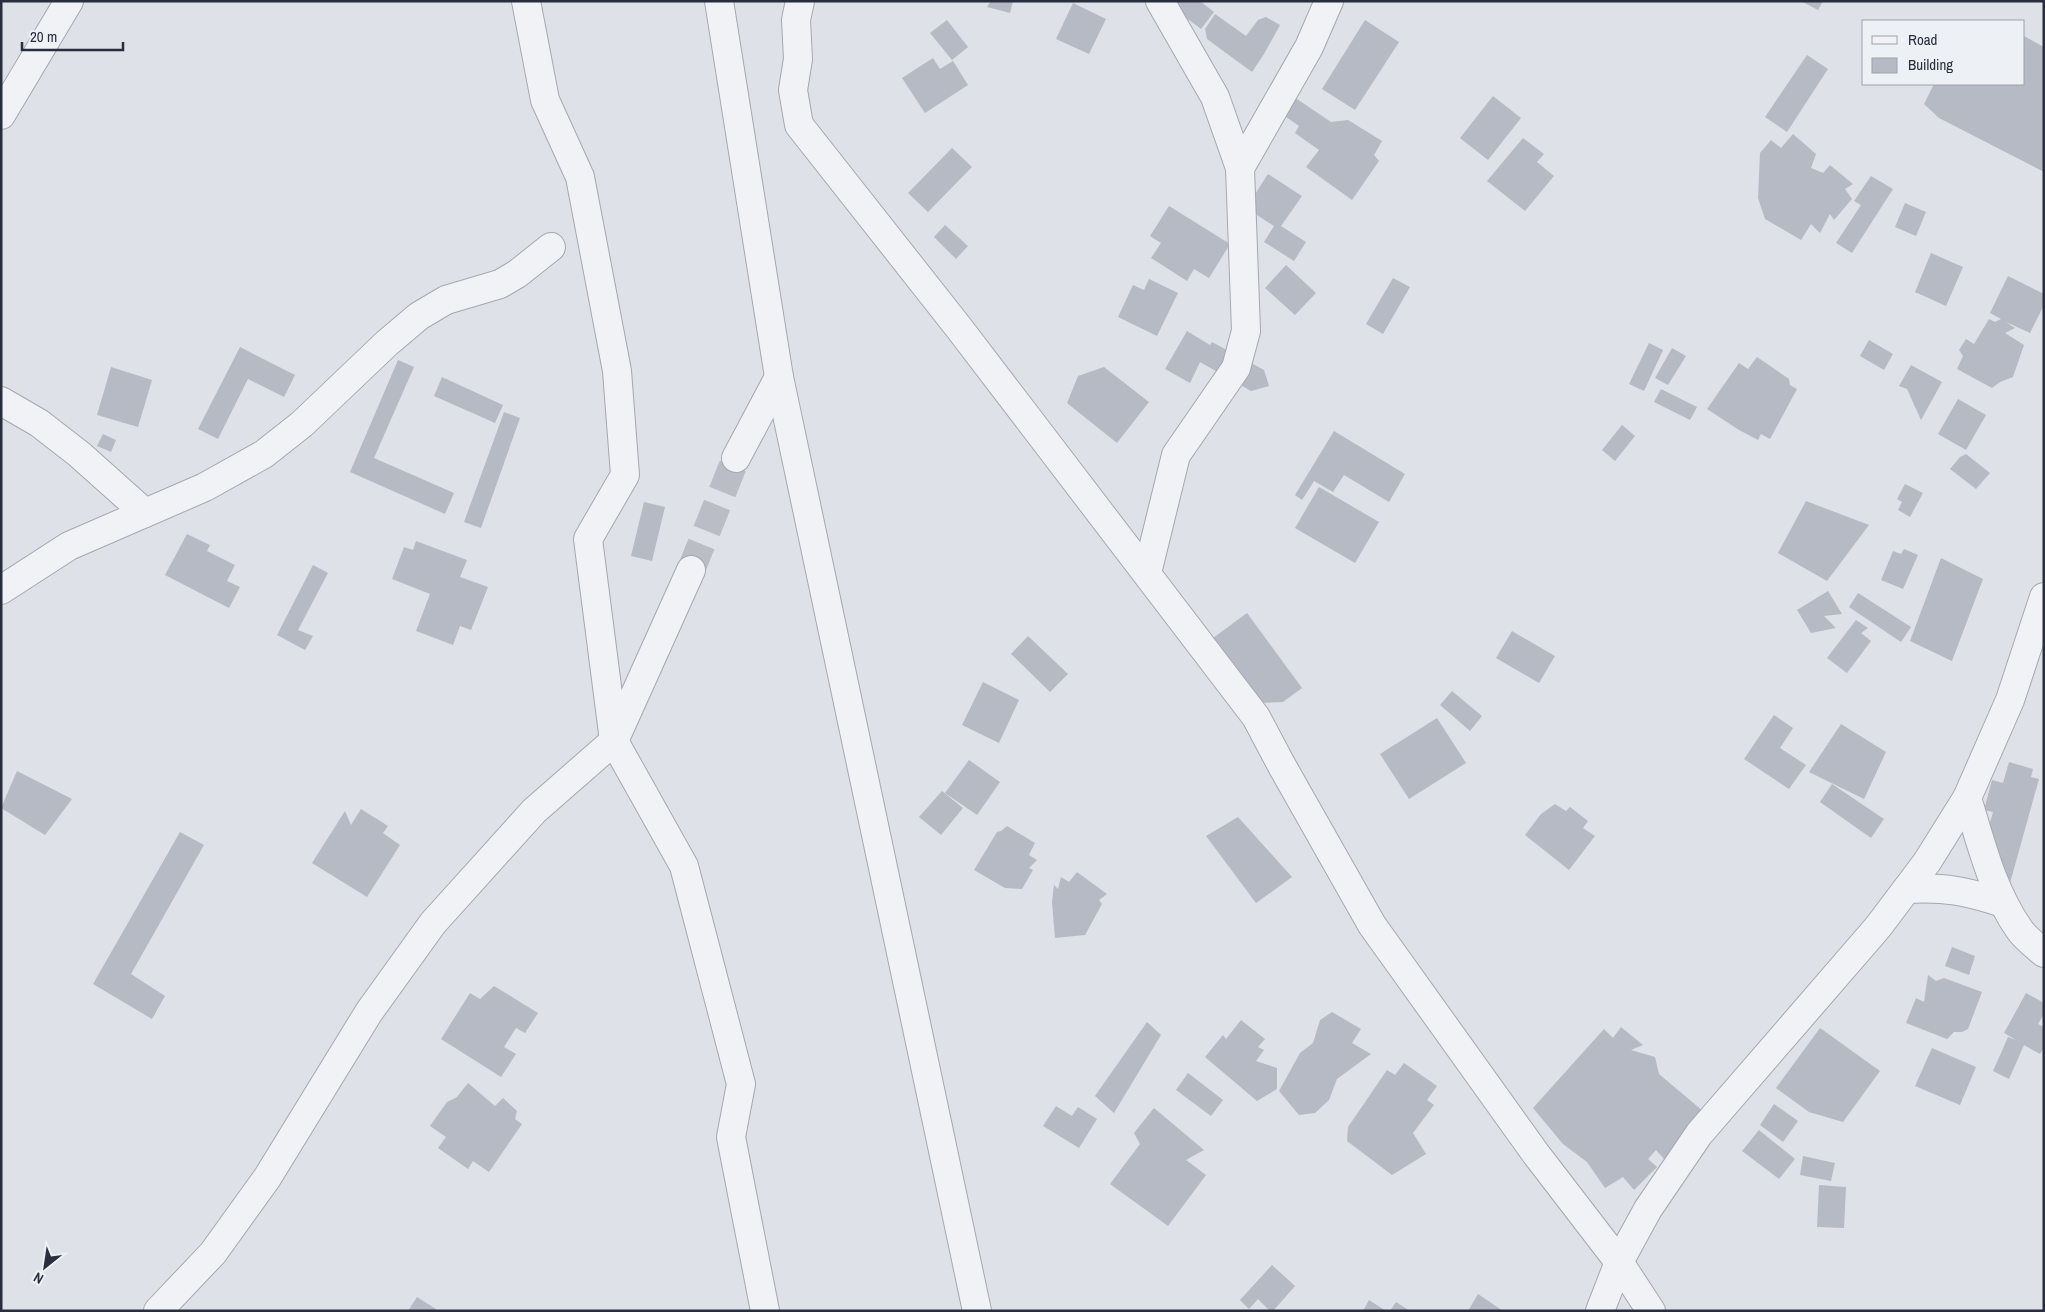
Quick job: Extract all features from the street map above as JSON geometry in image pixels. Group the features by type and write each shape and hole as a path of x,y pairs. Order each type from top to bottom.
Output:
{"street":[{"path":"1,115 69,1"},
{"path":"526,1 545,100 580,177 617,371 625,475 588,539 614,741 684,866 741,1084 731,1136 766,1311"},
{"path":"719,1 779,378 977,1311"},
{"path":"800,1 796,20 798,59 793,90 799,124 965,336 1256,716 1278,759 1372,925 1536,1154 1619,1262 1651,1311"},
{"path":"1147,573 1176,455 1236,368 1246,331 1240,168 1215,97 1160,1"},
{"path":"1240,168 1308,47 1329,1"},
{"path":"1,590 69,546 205,487 264,454 302,424 387,343 419,316 446,300 500,284 517,274 551,247"},
{"path":"736,458 779,378"},
{"path":"1,401 39,423 79,454 145,513"},
{"path":"158,1311 213,1254 267,1178 369,1012 433,923 534,811 614,741 691,570"},
{"path":"1600,1311 1619,1262 1648,1209 1699,1134 1878,927 1927,862 1967,798 2010,700 2044,597"},
{"path":"1967,798 1988,866 2003,903 2020,931 2044,953"},
{"path":"1907,889 1935,888 1969,892 2003,903"}],"building":[{"path":"991,1 1013,1 1010,13 987,7"},
{"path":"1177,1 1200,1 1214,12 1201,29 1172,7"},
{"path":"1801,1 1823,1 1818,10"},
{"path":"1073,3 1106,19 1089,54 1056,39"},
{"path":"1215,14 1246,36 1258,20 1266,17 1280,25 1252,72 1207,39 1205,29"},
{"path":"947,20 968,47 952,60 930,33"},
{"path":"1365,20 1399,42 1355,110 1322,89"},
{"path":"2025,37 2044,47 2044,172 1939,118 1924,104 1934,85 2025,85"},
{"path":"1807,55 1828,69 1787,132 1765,117"},
{"path":"933,58 940,69 953,61 968,85 925,113 902,78"},
{"path":"1493,96 1521,118 1488,160 1460,138"},
{"path":"1294,97 1331,122 1348,120 1382,141 1374,155 1379,161 1352,200 1306,167 1319,150 1295,133 1299,126 1276,110"},
{"path":"1793,134 1816,154 1811,168 1823,173 1830,165 1853,184 1845,189 1852,199 1834,220 1830,214 1820,233 1811,224 1801,240 1765,219 1758,198 1760,153 1771,140 1781,148"},
{"path":"1523,138 1544,154 1537,162 1554,176 1525,211 1487,181"},
{"path":"952,148 972,167 928,212 908,193"},
{"path":"1268,174 1302,196 1281,226 1306,242 1294,261 1264,242 1274,226 1246,208"},
{"path":"1871,176 1893,189 1852,253 1836,243 1861,205 1854,201"},
{"path":"1905,203 1926,212 1916,236 1895,227"},
{"path":"1169,206 1230,244 1209,278 1194,269 1187,281 1151,258 1161,243 1150,236"},
{"path":"945,225 968,246 956,259 934,237"},
{"path":"1931,253 1963,267 1946,306 1915,292"},
{"path":"1286,265 1316,293 1295,315 1265,288"},
{"path":"2008,276 2044,294 2044,305 2030,333 2006,322 2015,328 2005,333 2024,345 2013,377 2000,382 1992,388 1957,369 1963,356 1959,350 1966,339 1974,344 1989,319 1995,322 2001,319 1990,313"},
{"path":"1393,278 1410,287 1383,334 1366,324"},
{"path":"1149,279 1178,293 1157,336 1118,317 1133,285 1144,290"},
{"path":"1187,331 1210,345 1212,342 1264,370 1269,386 1251,391 1200,362 1190,383 1165,369"},
{"path":"1869,340 1893,354 1884,370 1860,356"},
{"path":"1649,343 1663,350 1644,391 1629,384"},
{"path":"240,347 295,375 284,397 248,379 218,439 198,429"},
{"path":"1672,348 1686,356 1668,385 1655,378"},
{"path":"1757,357 1789,379 1790,385 1797,389 1770,439 1761,434 1758,440 1707,409 1739,363 1748,369"},
{"path":"398,360 414,367 374,458 454,493 445,514 350,472"},
{"path":"1911,365 1942,382 1921,420 1907,389 1899,386"},
{"path":"111,367 152,380 138,427 97,415"},
{"path":"1104,367 1149,402 1117,443 1067,403 1078,376"},
{"path":"442,377 503,405 495,423 434,396"},
{"path":"1661,389 1697,407 1690,420 1654,402"},
{"path":"1958,399 1986,415 1966,450 1938,434"},
{"path":"504,412 520,418 481,528 464,522"},
{"path":"1622,425 1635,436 1615,461 1602,450"},
{"path":"1334,431 1405,474 1389,502 1344,475 1333,492 1314,481 1302,500 1295,495"},
{"path":"103,434 116,440 111,452 97,446"},
{"path":"1966,454 1990,473 1976,489 1950,469 1960,457"},
{"path":"1905,484 1923,493 1910,517 1898,510 1902,502 1897,499"},
{"path":"1319,487 1379,522 1355,563 1295,528"},
{"path":"1806,501 1869,525 1827,581 1778,553"},
{"path":"644,502 665,507 652,561 631,556"},
{"path":"187,534 210,545 207,551 235,565 227,581 240,587 229,608 165,575"},
{"path":"416,541 467,560 460,577 488,587 471,630 460,626 453,645 416,631 430,594 392,579 404,547 413,550"},
{"path":"1904,549 1918,555 1903,589 1881,580 1893,551 1901,554"},
{"path":"1941,558 1983,579 1952,661 1910,641"},
{"path":"313,565 328,573 298,630 313,636 305,650 277,635"},
{"path":"1828,591 1842,614 1824,616 1836,628 1811,633 1797,610"},
{"path":"1858,593 1911,627 1901,642 1849,607"},
{"path":"1247,613 1302,688 1283,702 1260,703 1213,638"},
{"path":"1856,620 1868,628 1861,633 1871,641 1847,673 1827,658"},
{"path":"1512,631 1555,656 1539,683 1496,658"},
{"path":"1028,636 1068,674 1050,692 1011,654"},
{"path":"983,682 1019,700 999,743 962,725"},
{"path":"1452,691 1482,716 1470,731 1440,705"},
{"path":"1774,715 1793,728 1780,748 1806,765 1789,789 1744,759"},
{"path":"1437,718 1466,763 1409,799 1380,754"},
{"path":"1841,724 1886,752 1864,799 1809,772"},
{"path":"969,760 1000,782 977,815 945,793"},
{"path":"2009,762 2033,769 2031,777 2039,779 2010,883 1976,873 1993,812 1984,810 1992,780 2003,783"},
{"path":"17,771 72,799 45,835 1,808"},
{"path":"1832,784 1884,819 1871,838 1820,802"},
{"path":"942,791 963,808 941,835 919,817"},
{"path":"1555,804 1566,811 1570,807 1588,821 1583,828 1595,836 1569,870 1525,835 1541,814"},
{"path":"361,809 388,826 383,833 400,845 367,897 312,863 345,811 351,825"},
{"path":"1238,817 1292,877 1256,903 1206,836"},
{"path":"1007,826 1035,843 1029,855 1037,860 1029,868 1033,870 1022,889 1005,888 974,870 997,832"},
{"path":"180,832 204,845 131,974 165,996 152,1019 93,984"},
{"path":"1077,872 1107,894 1099,900 1102,904 1085,935 1055,938 1052,902 1054,885 1058,889 1061,877 1069,882"},
{"path":"1952,947 1975,956 1969,975 1945,966"},
{"path":"1928,975 1936,981 1944,978 1982,992 1968,1029 1962,1032 1954,1032 1947,1039 1906,1023 1916,998 1924,1002"},
{"path":"494,986 538,1013 525,1033 516,1028 504,1047 516,1054 501,1077 441,1039 470,993 480,999"},
{"path":"2026,993 2044,1003 2044,1014 2038,1024 2044,1027 2044,1048 2040,1054 2024,1045 2009,1079 1993,1071 2008,1037 2016,1040 2004,1033"},
{"path":"1332,1012 1361,1029 1352,1043 1371,1054 1337,1079 1329,1100 1315,1113 1299,1115 1279,1091 1300,1053 1313,1043 1320,1020"},
{"path":"1241,1020 1265,1039 1258,1047 1264,1050 1256,1061 1277,1068 1277,1089 1257,1101 1205,1057 1223,1035 1226,1039"},
{"path":"1147,1022 1161,1035 1114,1113 1095,1096"},
{"path":"1621,1027 1643,1045 1631,1050 1655,1057 1659,1074 1710,1117 1679,1157 1664,1159 1656,1150 1648,1159 1657,1167 1634,1190 1623,1177 1605,1188 1587,1162 1563,1144 1533,1108 1604,1029 1613,1038"},
{"path":"1820,1028 1880,1071 1843,1122 1809,1112 1776,1088"},
{"path":"1932,1048 1976,1067 1960,1105 1915,1086"},
{"path":"1404,1063 1437,1086 1427,1100 1434,1105 1413,1133 1426,1154 1392,1175 1347,1141 1348,1127 1387,1070 1395,1075"},
{"path":"1188,1073 1223,1100 1211,1116 1176,1090"},
{"path":"468,1083 495,1106 503,1098 517,1111 515,1119 522,1124 489,1172 473,1161 468,1169 438,1148 446,1137 430,1126 447,1102 457,1097"},
{"path":"1774,1104 1798,1121 1783,1142 1760,1125"},
{"path":"1056,1106 1072,1116 1078,1107 1097,1119 1079,1148 1043,1126"},
{"path":"1154,1108 1204,1150 1186,1160 1206,1175 1168,1226 1110,1184 1140,1144 1134,1133"},
{"path":"1759,1130 1795,1159 1779,1179 1742,1151"},
{"path":"1803,1156 1835,1163 1831,1181 1800,1175"},
{"path":"1819,1185 1846,1187 1844,1228 1817,1227"},
{"path":"1272,1265 1295,1286 1273,1311 1270,1311 1258,1299 1249,1309 1240,1300"},
{"path":"1478,1294 1503,1311 1468,1311"},
{"path":"417,1297 436,1309 435,1311 408,1311"},
{"path":"1369,1300 1386,1311 1363,1311"},
{"path":"1396,1302 1410,1311 1390,1311"}],"tunnel":[{"path":"691,570 736,458"}]}
